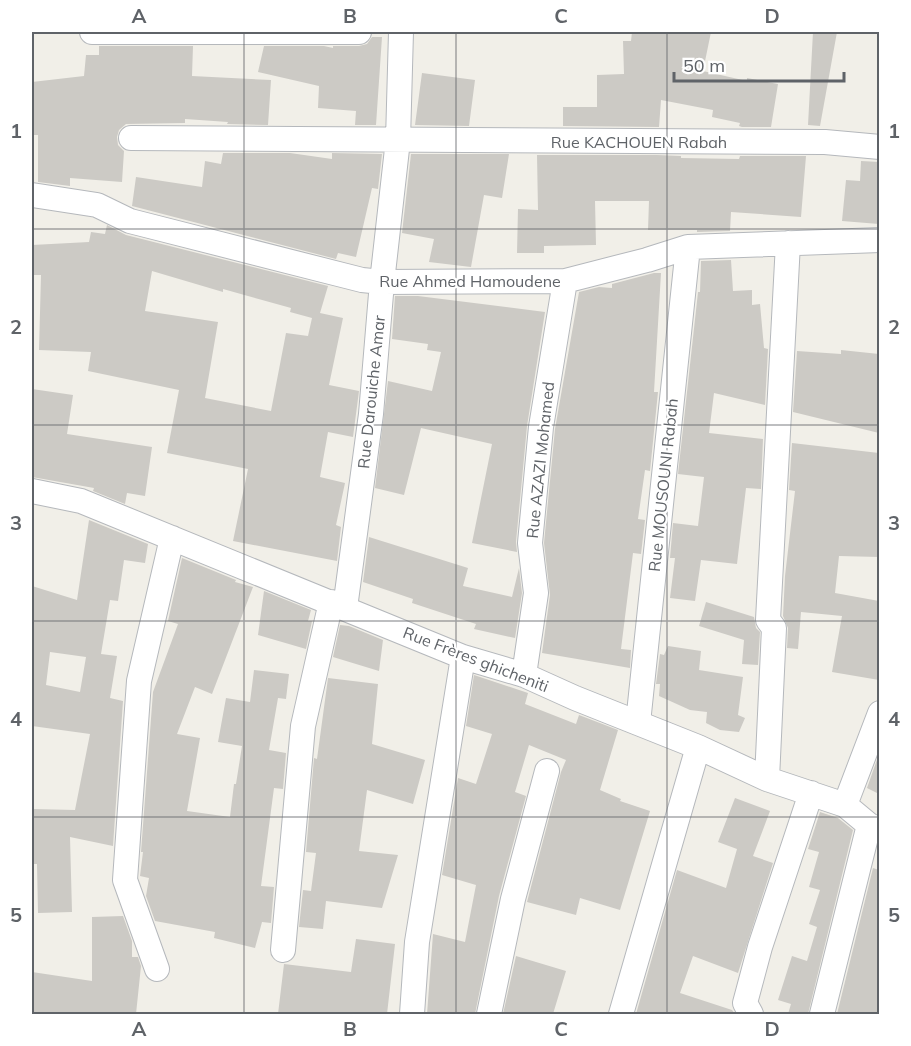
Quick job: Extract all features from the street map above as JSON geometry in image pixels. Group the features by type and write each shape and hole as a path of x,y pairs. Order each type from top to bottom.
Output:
{"street":[{"path":"92,32 359,32"},
{"name":"Rue Darouiche Amar","path":"283,950 303,726 338,605 370,414 398,140 400,32"},
{"name":"Rue KACHOUEN Rabah","path":"130,138 825,142 879,147"},
{"name":"Rue Ahmed Hamoudene","path":"32,195 97,205 130,221 362,280 382,282 566,281 688,247 879,240"},
{"path":"767,779 774,628 768,620 788,243"},
{"name":"Rue MOUSOUNI Rabah","path":"638,723 688,247"},
{"name":"Rue AZAZI Mohamed","path":"524,675 536,593 530,543 541,427 566,281"},
{"name":"Rue Frères ghicheniti","path":"32,491 81,501 463,657 524,675 698,747 767,779 845,805 874,828"},
{"path":"157,969 125,880 140,681 172,538"},
{"path":"412,1014 417,942 463,657"},
{"path":"845,805 879,713"},
{"path":"621,1014 698,747"},
{"path":"489,1014 513,899 547,771"},
{"path":"751,1014 745,1003 760,947 811,793"},
{"path":"822,1014 874,828"}],"building":[{"path":"632,32 711,32 703,71 747,81 747,78 778,84 771,127 742,127 739,126 740,123 712,117 713,110 661,100 659,127 563,126 563,107 597,107 597,75 624,74 623,41 631,41"},
{"path":"813,32 837,32 820,126 808,125"},
{"path":"372,37 382,37 376,125 355,125 356,111 318,108 319,86 258,72 264,46 333,48 333,46 359,46 367,44"},
{"path":"99,46 193,46 192,76 271,80 268,125 227,124 228,122 185,119 185,123 126,124 119,130 117,137 118,145 124,151 122,182 70,178 70,186 38,182 38,135 34,135 32,82 84,76 86,55 99,55"},
{"path":"422,73 475,80 469,126 415,125"},
{"path":"223,153 290,153 332,159 332,153 382,154 378,189 372,188 356,257 338,253 336,259 132,206 136,177 202,187 205,161 221,164"},
{"path":"411,154 509,154 502,198 484,195 471,267 429,262 434,239 402,233"},
{"path":"537,155 657,155 681,156 681,158 739,159 740,156 806,156 801,217 731,212 730,231 648,230 649,201 595,201 596,245 544,246 544,253 517,253 518,209 538,210"},
{"path":"861,161 879,162 879,224 842,221 846,180 860,181"},
{"path":"107,225 126,235 328,286 320,313 343,318 329,385 359,391 353,437 328,432 320,477 345,483 336,525 341,527 337,561 233,541 248,469 167,453 179,390 88,371 91,352 39,350 41,275 32,275 32,245 89,242 91,232 105,234","holes":["152,271 223,292 223,289 291,308 290,312 312,318 308,336 286,333 271,411 205,398 218,322 145,311"]},
{"path":"731,260 733,291 752,290 752,305 760,304 764,348 768,349 765,405 714,393 709,433 763,439 761,489 746,488 737,564 701,560 695,601 670,598 675,558 670,558 673,523 698,526 704,477 678,474 698,292 700,292 701,261"},
{"path":"661,273 654,392 658,392 650,471 645,470 638,519 645,520 641,554 633,553 621,649 631,650 630,668 542,653 550,595 544,543 555,429 579,292 599,287 612,288 612,284"},
{"path":"395,296 418,296 545,312 527,426 517,552 472,543 492,444 421,428 404,495 375,488 388,381 432,391 441,352 427,350 428,344 392,339"},
{"path":"841,350 879,354 879,433 793,412 797,351 841,354"},
{"path":"32,389 73,395 67,434 152,447 145,496 127,493 125,504 93,491 94,488 32,477"},
{"path":"792,443 879,453 877,522 879,522 879,557 839,556 835,593 879,601 879,680 832,672 842,616 801,612 798,649 787,648 788,628 783,616 785,576 795,491 789,490"},
{"path":"89,520 148,544 145,563 124,560 118,601 110,600 101,654 117,656 110,698 123,701 113,846 70,837 72,912 38,913 37,864 32,864 32,809 75,810 90,734 32,726 32,586 77,600","holes":["50,652 86,657 80,692 46,685"]},
{"path":"369,537 468,568 463,586 512,597 519,568 522,593 515,638 474,629 476,624 412,603 413,599 363,582"},
{"path":"182,558 236,580 235,582 253,587 212,694 195,687 177,734 200,738 187,811 230,817 242,746 218,742 226,698 250,702 254,670 289,674 286,699 278,698 269,750 286,753 283,789 274,788 261,886 274,887 271,923 262,922 255,948 214,938 215,932 155,921 146,896 149,878 140,876 153,692 178,624 168,621"},
{"path":"264,591 311,610 308,621 312,621 306,649 258,635"},
{"path":"706,602 754,617 756,628 760,632 758,665 742,664 744,640 699,626"},
{"path":"340,625 349,626 383,640 379,671 333,657"},
{"path":"668,646 701,651 699,670 743,677 738,715 745,718 739,732 720,730 706,723 707,712 690,710 659,696 660,684 656,684 660,654 664,655"},
{"path":"474,675 528,693 525,704 576,724 579,715 618,730 600,790 621,799 620,801 650,811 620,910 580,898 576,915 527,902 566,760 529,745 515,792 526,796 499,896 475,1014 427,1014 433,934 465,942 476,885 442,875 458,778 476,784 492,734 466,726"},
{"path":"328,678 378,684 372,744 425,760 413,804 367,790 359,851 398,855 382,908 326,901 323,929 299,927 303,890 311,891 316,853 306,852 314,758 317,759"},
{"path":"879,754 879,794 867,788"},
{"path":"735,798 770,811 753,856 773,863 738,973 693,956 680,993 732,1010 735,1014 636,1014 677,870 726,888 737,849 718,842"},
{"path":"820,812 838,818 853,830 808,1014 788,1014 791,1004 778,1000 792,956 807,961 817,927 809,924 820,890 809,887 819,852 808,849"},
{"path":"873,868 879,870 879,1014 837,1014"},
{"path":"123,916 132,941 132,957 138,957 141,966 136,1014 32,1014 32,972 92,981 92,917"},
{"path":"356,939 395,944 387,1014 278,1014 284,964 351,972"},
{"path":"516,956 566,971 553,1014 503,1014"}]}
